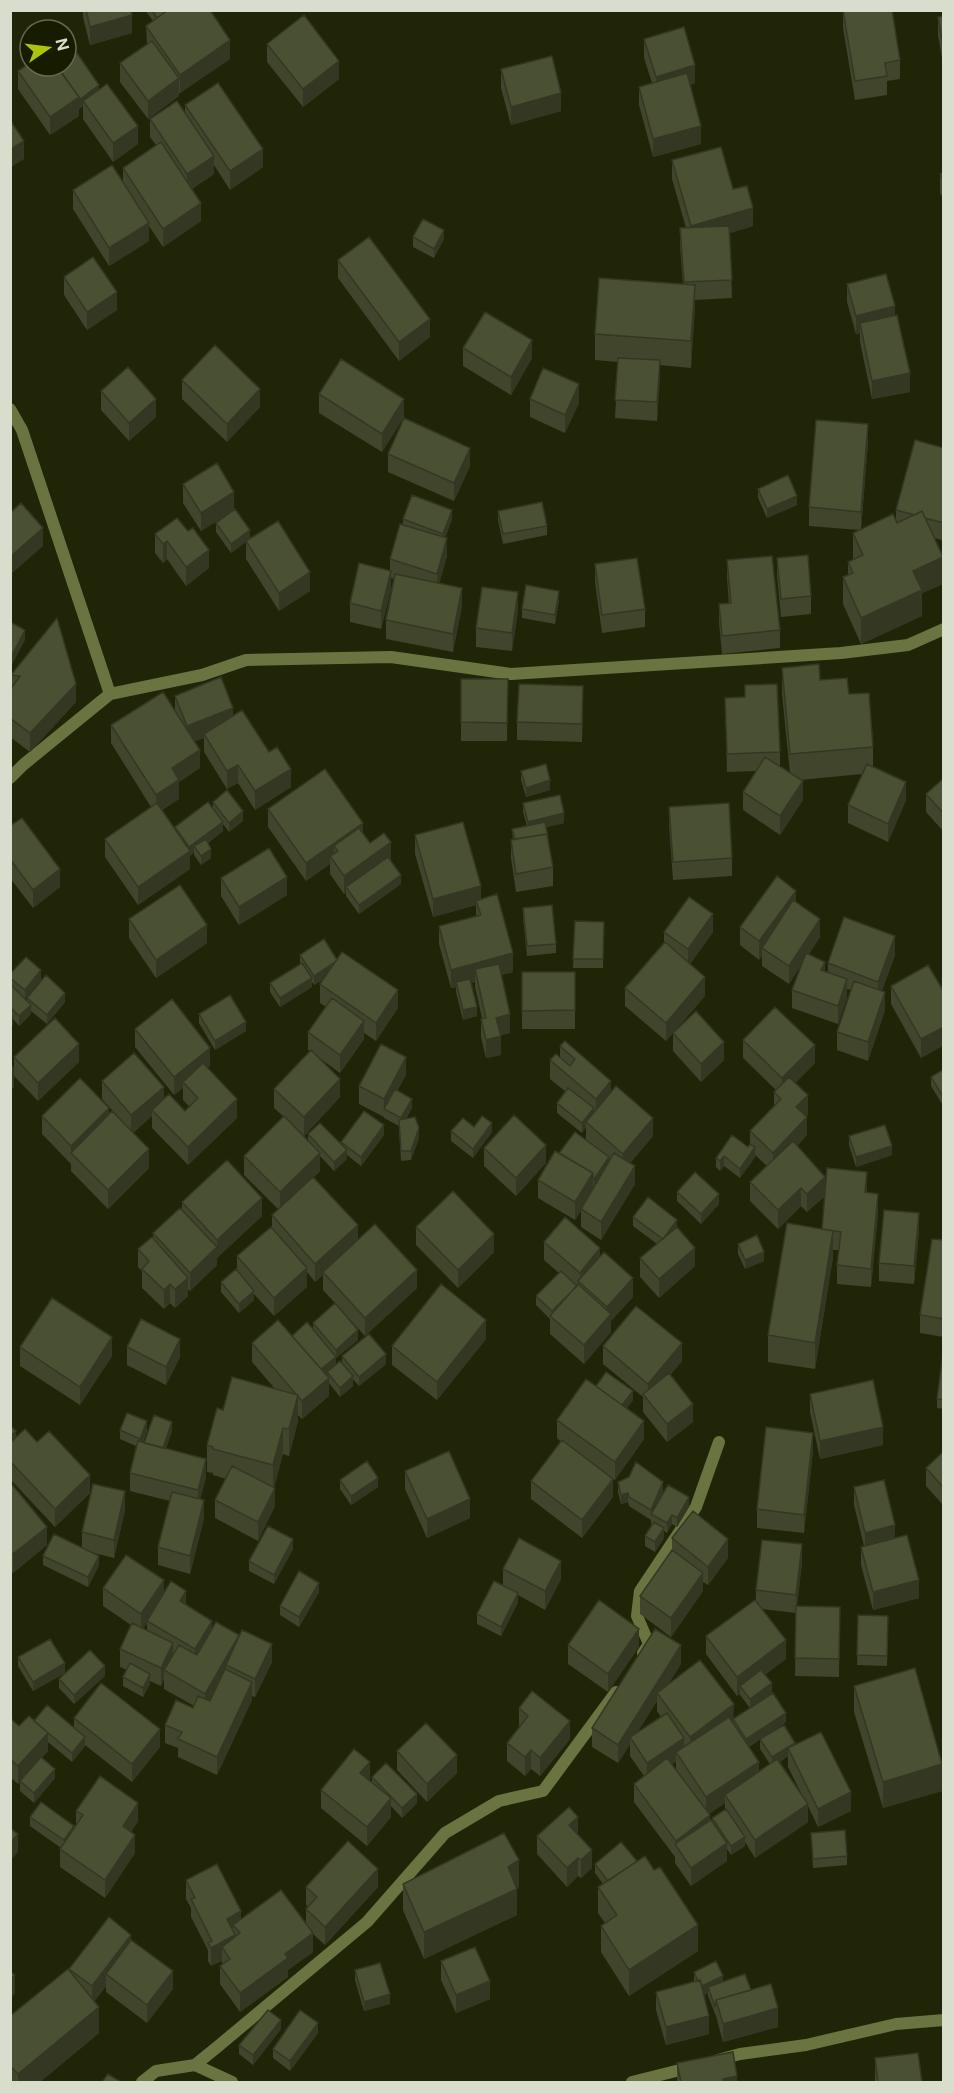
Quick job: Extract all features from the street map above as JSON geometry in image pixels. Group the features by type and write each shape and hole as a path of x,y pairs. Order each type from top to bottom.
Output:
{"street":[{"path":"10,409 22,430 110,694"},
{"path":"10,778 110,694 202,675 246,660 391,657 511,674 841,653 908,645 944,630"},
{"path":"636,1663 649,1644 637,1616 640,1591 696,1507 719,1442"},
{"path":"142,2082 156,2071 195,2065 367,1922 445,1833 499,1802 543,1791 623,1682"},
{"path":"632,2082 740,2054 806,2045 896,2024 944,2020"},
{"path":"195,2065 232,2082"}],"building":[{"path":"86,10 131,10 132,15 90,27"},
{"path":"152,10 168,10 157,18"},
{"path":"168,10 210,10 230,40 180,75 146,26"},
{"path":"843,10 892,10 900,60 885,63 887,76 855,81"},
{"path":"304,15 339,61 303,89 267,44"},
{"path":"944,16 944,51 938,17"},
{"path":"684,27 695,65 656,77 644,39"},
{"path":"152,41 179,78 148,101 120,63"},
{"path":"78,54 99,85 79,100 65,78 78,78"},
{"path":"552,56 561,93 511,107 501,69"},
{"path":"687,73 701,126 653,139 639,87"},
{"path":"23,78 66,78 79,97 50,117"},
{"path":"218,83 263,149 230,171 185,105"},
{"path":"107,84 138,126 113,143 83,101"},
{"path":"177,101 214,156 187,174 150,119"},
{"path":"10,120 24,141 10,150"},
{"path":"161,142 201,203 163,229 123,168"},
{"path":"721,147 733,189 747,186 753,208 691,226 672,160"},
{"path":"112,165 149,223 109,248 73,190"},
{"path":"423,219 444,230 434,249 413,237"},
{"path":"729,226 732,280 684,282 680,228"},
{"path":"369,237 430,319 399,342 338,260"},
{"path":"93,257 117,292 87,312 64,277"},
{"path":"886,274 895,306 856,316 847,284"},
{"path":"599,278 695,285 691,341 595,334"},
{"path":"485,312 532,340 511,377 463,348"},
{"path":"897,315 910,373 872,381 860,323"},
{"path":"215,345 260,389 227,424 182,380"},
{"path":"618,358 660,360 657,402 615,400"},
{"path":"341,359 404,399 382,434 319,394"},
{"path":"128,367 156,399 129,423 101,391"},
{"path":"543,368 579,384 565,415 530,399"},
{"path":"404,418 470,448 454,483 388,454"},
{"path":"816,420 868,424 861,512 809,507"},
{"path":"915,440 944,448 944,523 925,518 922,511 915,515 896,510"},
{"path":"217,463 234,492 201,513 183,484"},
{"path":"788,475 797,496 767,509 758,489"},
{"path":"412,495 452,510 443,534 403,519"},
{"path":"542,502 547,526 503,534 498,511"},
{"path":"21,503 43,528 10,557 10,513"},
{"path":"235,509 250,530 231,544 216,523"},
{"path":"922,511 943,557 913,571 922,590 861,618 843,577 853,573 848,562 863,555 853,533 893,514 897,523"},
{"path":"177,518 188,531 193,528 209,550 186,567 167,541 163,544 155,534"},
{"path":"278,521 310,572 279,593 246,541"},
{"path":"400,524 447,538 437,574 390,559"},
{"path":"808,555 811,596 781,599 777,558"},
{"path":"772,556 780,630 722,636 719,604 731,603 727,560"},
{"path":"637,558 645,609 602,615 595,564"},
{"path":"359,563 391,571 381,611 350,603"},
{"path":"395,574 462,588 453,634 386,620"},
{"path":"526,585 559,591 555,615 522,609"},
{"path":"482,587 518,592 512,633 476,628"},
{"path":"57,618 76,684 30,733 10,718 10,690 20,676 11,675"},
{"path":"10,622 25,630 10,659"},
{"path":"819,664 820,680 847,678 849,694 869,693 873,747 790,754 782,668"},
{"path":"221,677 233,708 187,726 175,696"},
{"path":"461,679 508,679 507,723 461,722"},
{"path":"519,684 583,686 582,724 517,722"},
{"path":"777,684 780,752 727,754 725,698 745,697 745,685"},
{"path":"163,692 200,750 172,768 179,780 156,795 111,725"},
{"path":"242,710 269,752 277,747 291,769 255,791 238,765 227,771 204,734"},
{"path":"765,757 803,781 780,816 743,792"},
{"path":"546,764 550,780 526,788 521,771"},
{"path":"867,764 906,782 888,824 848,805"},
{"path":"325,769 363,823 306,863 268,809"},
{"path":"944,778 944,814 926,794"},
{"path":"227,790 243,811 229,823 213,802"},
{"path":"560,795 564,813 528,822 523,803"},
{"path":"208,802 223,822 189,847 175,827"},
{"path":"157,803 190,851 138,887 105,839"},
{"path":"729,803 732,858 673,862 669,807"},
{"path":"22,818 60,869 33,890 10,859 10,826"},
{"path":"463,822 481,886 433,899 415,835"},
{"path":"545,822 548,837 547,834 515,839 512,829"},
{"path":"359,828 370,843 384,833 391,842 344,876 330,856 338,851 334,846"},
{"path":"547,834 553,867 516,874 511,840"},
{"path":"206,839 211,849 201,856 194,846"},
{"path":"269,848 287,877 239,907 221,878"},
{"path":"388,857 401,875 359,905 346,887"},
{"path":"777,876 796,891 759,941 740,927"},
{"path":"180,885 207,925 156,960 129,919"},
{"path":"497,894 513,953 451,970 439,926 481,915 476,901"},
{"path":"689,897 713,914 688,949 664,932"},
{"path":"793,900 820,919 789,966 762,948"},
{"path":"552,905 556,944 527,946 523,908"},
{"path":"844,917 895,936 878,982 828,963"},
{"path":"575,921 604,922 603,959 573,959"},
{"path":"324,939 337,960 314,976 300,955"},
{"path":"665,942 705,977 666,1023 625,988"},
{"path":"342,952 398,990 376,1023 320,984"},
{"path":"806,953 825,962 821,970 847,979 838,1006 792,990"},
{"path":"26,957 41,970 25,990 10,978 10,974"},
{"path":"302,963 312,978 280,998 270,983"},
{"path":"499,964 510,1014 496,1018 501,1036 486,1040 481,1019 486,1018 475,969"},
{"path":"928,965 944,992 944,1027 921,1039 891,986"},
{"path":"522,972 575,972 575,1010 522,1011"},
{"path":"46,975 65,993 47,1015 27,998"},
{"path":"470,979 477,1007 463,1010 456,982"},
{"path":"854,981 885,992 868,1042 837,1032"},
{"path":"10,984 31,1005 19,1016 10,1007"},
{"path":"230,995 246,1022 215,1041 199,1014"},
{"path":"332,998 364,1021 340,1055 308,1032"},
{"path":"172,999 210,1048 174,1077 135,1029"},
{"path":"775,1007 815,1045 782,1078 743,1040"},
{"path":"696,1011 724,1042 701,1064 673,1033"},
{"path":"55,1018 79,1044 38,1083 14,1057"},
{"path":"565,1041 611,1081 596,1099 550,1060 556,1054 570,1066 575,1059 560,1046"},
{"path":"381,1044 406,1057 384,1099 359,1086"},
{"path":"311,1050 340,1079 304,1117 274,1089"},
{"path":"134,1053 164,1087 131,1115 102,1081"},
{"path":"203,1063 237,1099 188,1147 152,1110 169,1094 185,1111 198,1098 183,1082"},
{"path":"944,1069 944,1098 931,1077"},
{"path":"789,1077 808,1095 796,1107 807,1117 773,1153 750,1131 781,1099 774,1092"},
{"path":"80,1078 109,1108 71,1146 42,1116"},
{"path":"616,1086 653,1118 623,1154 586,1122"},
{"path":"568,1088 594,1108 582,1123 557,1103"},
{"path":"395,1089 412,1099 401,1118 384,1109"},
{"path":"112,1111 149,1149 108,1190 71,1153"},
{"path":"364,1111 384,1125 361,1157 341,1142"},
{"path":"514,1115 546,1145 516,1178 484,1148"},
{"path":"284,1116 320,1153 280,1192 244,1156"},
{"path":"482,1116 492,1123 473,1149 451,1131 463,1118 474,1127"},
{"path":"415,1117 419,1128 411,1151 401,1151 399,1120"},
{"path":"320,1123 347,1150 334,1162 308,1134"},
{"path":"885,1125 892,1146 856,1157 849,1136"},
{"path":"575,1132 609,1157 594,1179 593,1173 559,1153"},
{"path":"732,1135 748,1147 750,1144 755,1147 740,1169 724,1156 720,1161 716,1158"},
{"path":"793,1141 825,1177 807,1194 801,1188 778,1210 750,1182"},
{"path":"555,1151 593,1173 575,1202 538,1180"},
{"path":"614,1153 635,1166 601,1222 581,1209"},
{"path":"227,1160 262,1198 217,1240 182,1202"},
{"path":"827,1168 867,1172 865,1192 878,1194 871,1269 837,1265 841,1232 822,1229"},
{"path":"695,1172 719,1194 701,1214 677,1192"},
{"path":"313,1177 358,1225 315,1264 272,1215"},
{"path":"453,1191 494,1234 458,1270 416,1227"},
{"path":"648,1197 677,1220 663,1239 633,1217"},
{"path":"180,1208 217,1247 190,1273 153,1233"},
{"path":"884,1210 919,1213 914,1266 879,1263"},
{"path":"565,1217 600,1248 580,1273 544,1242"},
{"path":"787,1223 833,1231 815,1343 768,1335"},
{"path":"375,1224 417,1270 365,1318 323,1272"},
{"path":"271,1227 307,1268 274,1298 237,1256"},
{"path":"677,1227 695,1248 659,1279 640,1258"},
{"path":"757,1235 764,1252 745,1260 738,1244"},
{"path":"152,1237 188,1278 175,1289 170,1284 164,1290 142,1269 149,1261 138,1249"},
{"path":"932,1239 944,1240 944,1319 920,1315"},
{"path":"604,1252 633,1278 607,1307 578,1281"},
{"path":"236,1269 254,1291 239,1304 221,1282"},
{"path":"561,1271 577,1286 552,1311 536,1296"},
{"path":"441,1284 486,1320 437,1382 392,1346"},
{"path":"578,1284 611,1314 584,1345 550,1316"},
{"path":"52,1298 112,1337 80,1387 20,1347"},
{"path":"335,1303 358,1330 336,1350 313,1323"},
{"path":"636,1306 682,1343 648,1384 603,1346"},
{"path":"141,1319 180,1339 166,1367 127,1347"},
{"path":"278,1320 329,1378 302,1401 252,1343"},
{"path":"307,1322 336,1357 321,1369 292,1336"},
{"path":"369,1334 386,1354 359,1377 342,1356"},
{"path":"944,1354 944,1400 937,1399"},
{"path":"340,1361 353,1376 340,1388 327,1372"},
{"path":"606,1372 633,1391 622,1405 596,1386"},
{"path":"669,1373 693,1404 667,1424 643,1394"},
{"path":"232,1377 298,1395 289,1429 283,1428 273,1465 213,1449 207,1445 217,1408 223,1410"},
{"path":"586,1379 644,1421 615,1462 557,1420"},
{"path":"873,1380 883,1427 820,1441 810,1394"},
{"path":"127,1413 147,1421 140,1439 120,1430"},
{"path":"154,1415 172,1422 163,1448 144,1443"},
{"path":"10,1426 16,1431 10,1437"},
{"path":"766,1427 813,1433 804,1515 757,1509"},
{"path":"25,1429 37,1442 49,1431 90,1475 55,1509 10,1461 10,1443"},
{"path":"562,1440 613,1479 582,1520 531,1481"},
{"path":"138,1441 206,1459 198,1490 130,1473"},
{"path":"449,1451 470,1499 427,1519 405,1471"},
{"path":"944,1451 944,1488 926,1468"},
{"path":"367,1461 378,1478 351,1496 340,1480"},
{"path":"636,1462 663,1482 651,1510 629,1497 628,1493 621,1495 618,1482 629,1477"},
{"path":"232,1466 275,1488 258,1522 215,1500"},
{"path":"884,1480 895,1525 865,1533 854,1487"},
{"path":"10,1482 47,1527 13,1554 10,1551"},
{"path":"93,1484 125,1491 114,1540 82,1532"},
{"path":"668,1485 689,1497 677,1518 672,1515 667,1523 651,1514"},
{"path":"172,1492 204,1500 190,1556 158,1547"},
{"path":"693,1511 728,1539 708,1567 672,1538"},
{"path":"654,1522 664,1528 655,1542 645,1536"},
{"path":"268,1526 293,1539 274,1575 249,1561"},
{"path":"54,1534 99,1556 88,1577 43,1556"},
{"path":"907,1535 919,1580 873,1592 861,1547"},
{"path":"519,1538 561,1561 545,1591 503,1569"},
{"path":"762,1540 802,1544 796,1595 756,1590"},
{"path":"672,1550 703,1573 671,1618 640,1596"},
{"path":"126,1555 164,1580 141,1614 103,1588"},
{"path":"299,1571 319,1583 299,1617 280,1606"},
{"path":"171,1581 186,1591 180,1601 212,1621 195,1649 147,1621"},
{"path":"494,1581 518,1593 501,1627 477,1614"},
{"path":"599,1600 639,1629 608,1674 568,1645"},
{"path":"755,1600 786,1640 737,1677 706,1636"},
{"path":"796,1606 840,1607 839,1659 795,1658"},
{"path":"858,1615 888,1616 887,1656 857,1655"},
{"path":"216,1622 239,1635 205,1694 164,1670 179,1645 197,1655"},
{"path":"132,1623 173,1643 161,1668 120,1649"},
{"path":"655,1629 681,1645 618,1745 592,1728"},
{"path":"242,1630 272,1644 255,1679 226,1665"},
{"path":"50,1639 65,1663 33,1682 18,1657"},
{"path":"90,1650 105,1666 74,1695 59,1679"},
{"path":"700,1660 734,1704 690,1737 657,1693"},
{"path":"130,1663 150,1674 143,1688 123,1677"},
{"path":"915,1668 942,1764 883,1782 854,1686"},
{"path":"225,1669 252,1682 217,1757 178,1739 182,1732 165,1725 176,1700 193,1708 198,1696 210,1701"},
{"path":"761,1670 772,1683 750,1699 740,1686"},
{"path":"101,1683 160,1729 132,1764 74,1718"},
{"path":"532,1691 570,1721 540,1758 531,1750 525,1757 507,1743 528,1716 519,1708"},
{"path":"773,1693 786,1713 746,1739 733,1719"},
{"path":"47,1705 85,1737 72,1753 34,1721"},
{"path":"667,1713 684,1738 647,1763 630,1737"},
{"path":"29,1716 48,1733 18,1766 10,1759 10,1718 19,1726"},
{"path":"729,1717 759,1762 706,1797 676,1752"},
{"path":"426,1723 457,1755 427,1784 397,1751"},
{"path":"784,1725 795,1743 772,1757 760,1739"},
{"path":"821,1732 851,1792 818,1809 788,1748"},
{"path":"354,1749 370,1762 360,1773 391,1798 367,1827 321,1790"},
{"path":"41,1757 55,1769 34,1793 20,1781"},
{"path":"667,1758 710,1815 676,1841 634,1784"},
{"path":"777,1759 808,1804 755,1840 725,1795"},
{"path":"386,1763 417,1794 402,1808 372,1777"},
{"path":"100,1776 138,1803 123,1826 135,1835 105,1880 60,1849 83,1815 76,1811"},
{"path":"41,1802 74,1826 64,1840 30,1817"},
{"path":"569,1807 578,1817 569,1825 592,1850 567,1868 537,1836"},
{"path":"726,1809 745,1837 731,1846 712,1818"},
{"path":"711,1820 727,1843 691,1868 675,1844"},
{"path":"10,1828 18,1834 10,1843"},
{"path":"845,1830 847,1856 813,1859 811,1833"},
{"path":"504,1833 519,1860 508,1867 517,1889 424,1932 403,1884"},
{"path":"348,1841 378,1869 325,1927 306,1909 317,1897 306,1887"},
{"path":"621,1842 637,1861 608,1881 595,1864"},
{"path":"645,1856 654,1870 660,1867 698,1925 629,1970 601,1926 617,1915 598,1887"},
{"path":"217,1864 241,1911 227,1919 235,1935 211,1948 208,1943 212,1941 191,1899 195,1898 186,1880"},
{"path":"281,1890 313,1933 285,1954 288,1958 240,1993 220,1966 230,1959 222,1947 240,1933 233,1925"},
{"path":"109,1917 131,1935 92,1986 69,1969"},
{"path":"131,1940 173,1971 147,2005 106,1974"},
{"path":"475,1947 490,1981 456,1995 441,1961"},
{"path":"716,1961 723,1976 702,1986 694,1972"},
{"path":"380,1963 390,1994 364,2002 355,1970"},
{"path":"68,1969 99,2007 18,2074 10,2066 10,2016"},
{"path":"745,1974 751,1990 716,2000 715,2007 708,1987"},
{"path":"700,1980 709,2016 666,2027 656,1992"},
{"path":"771,1984 778,2008 723,2024 716,2000"},
{"path":"268,2010 281,2020 253,2055 239,2045"},
{"path":"300,2010 318,2023 290,2061 273,2049"},
{"path":"733,2052 737,2076 723,2079 724,2082 681,2082 677,2063"},
{"path":"918,2053 922,2082 878,2082 875,2058"},
{"path":"108,2074 121,2082 102,2082"}]}
